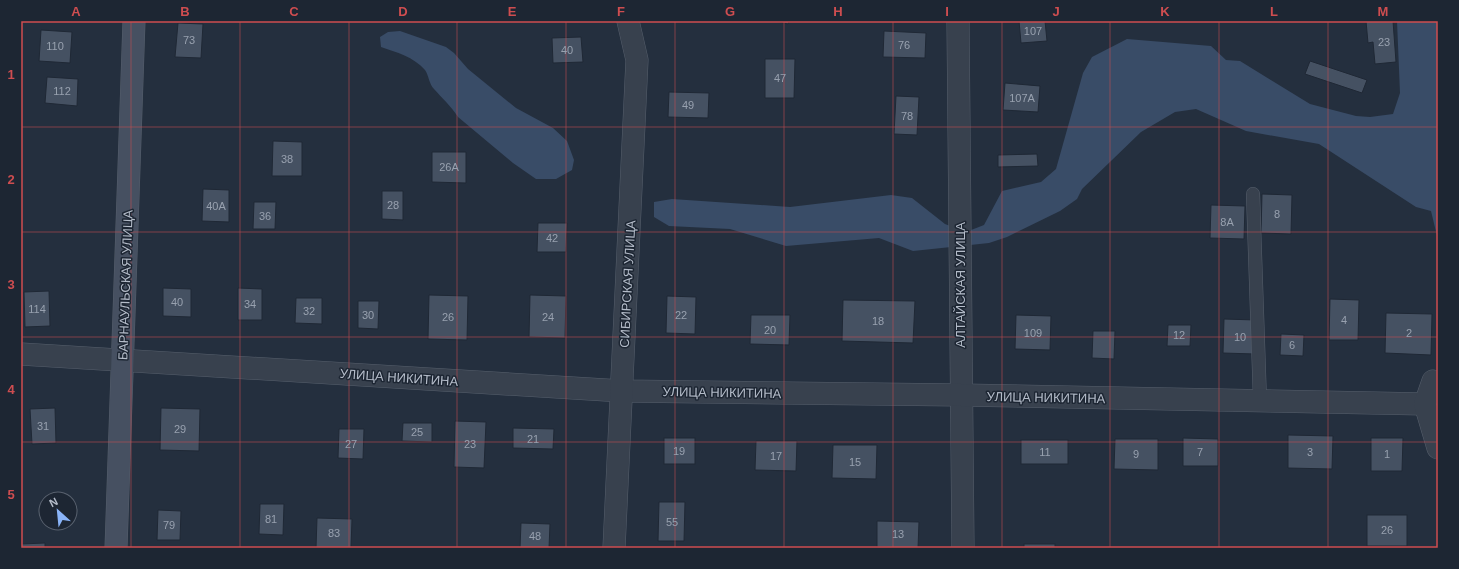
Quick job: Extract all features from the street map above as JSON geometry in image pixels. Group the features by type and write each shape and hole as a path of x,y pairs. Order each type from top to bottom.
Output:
{"street":[{"name":"БАРНАУЛЬСКАЯ УЛИЦА","path":"116,548 134,21"},
{"name":"СИБИРСКАЯ УЛИЦА","path":"614,548 637,60 628,21"},
{"name":"АЛТАЙСКАЯ УЛИЦА","path":"958,21 960,212 959,260 963,548"},
{"name":"УЛИЦА НИКИТИНА","path":"21,354 622,391 961,395 1425,404"},
{"path":"1433,381 1425,404 1438,448"}],"lane":[{"path":"1253,194 1260,401"}],"water":[{"path":"1397,21 1438,21 1438,240 1431,211 1416,207 1319,144 1246,131 1196,109 1175,112 1141,132 1082,189 1077,199 1060,211 1007,237 989,243 913,251 879,238 786,246 730,229 669,226 654,217 654,202 672,199 790,207 891,195 912,198 945,224 966,232 984,225 1002,191 1041,182 1056,169 1083,73 1092,57 1127,39 1211,46 1226,60 1240,61 1310,104 1356,116 1370,117 1393,114 1400,93"},
{"path":"400,31 446,47 454,53 468,69 516,108 553,128 567,141 574,160 572,170 556,179 536,179 513,163 458,117 432,87 425,70 421,65 393,51 381,47 380,37 388,32"}],"building":[{"path":"775,21 789,21 788,24"},
{"path":"1019,21 1045,21 1047,41 1021,43"},
{"path":"1366,21 1393,21 1396,62 1375,64 1373,42 1368,43"},
{"path":"178,23 203,24 201,58 175,57"},
{"path":"41,30 72,32 70,63 39,61"},
{"path":"884,31 926,33 925,58 883,57"},
{"path":"581,37 583,62 553,63 552,38"},
{"path":"765,59 795,59 794,98 765,98"},
{"path":"1310,61 1367,80 1362,93 1305,74"},
{"path":"47,77 78,79 77,106 45,103"},
{"path":"1005,83 1040,86 1038,112 1003,110"},
{"path":"669,92 709,93 708,118 668,117"},
{"path":"896,96 919,97 917,135 894,134"},
{"path":"273,141 302,142 302,176 272,176"},
{"path":"432,152 466,152 466,183 432,182"},
{"path":"1037,154 1038,166 998,167 998,155"},
{"path":"203,189 229,190 229,222 202,221"},
{"path":"382,191 403,191 403,220 382,219"},
{"path":"1262,194 1292,195 1291,234 1261,233"},
{"path":"254,202 276,202 275,229 253,229"},
{"path":"1211,205 1245,206 1244,239 1210,238"},
{"path":"538,223 567,223 566,252 537,252"},
{"path":"163,288 191,289 191,317 163,316"},
{"path":"238,288 262,289 262,320 238,320"},
{"path":"49,291 50,326 25,327 24,292"},
{"path":"429,295 468,296 467,340 428,339"},
{"path":"530,295 566,296 565,338 529,337"},
{"path":"667,296 696,297 695,334 666,333"},
{"path":"296,298 322,298 322,324 295,323"},
{"path":"1330,299 1359,300 1358,340 1329,340"},
{"path":"843,300 915,301 913,343 842,341"},
{"path":"358,301 379,301 378,329 358,328"},
{"path":"1386,313 1432,314 1431,355 1385,353"},
{"path":"751,315 790,315 789,345 750,344"},
{"path":"1016,315 1051,316 1050,350 1015,349"},
{"path":"1224,319 1256,320 1255,354 1223,353"},
{"path":"1168,325 1191,325 1190,346 1167,346"},
{"path":"1093,331 1115,331 1114,359 1092,358"},
{"path":"1281,334 1304,335 1303,356 1280,355"},
{"path":"55,408 56,443 32,444 30,409"},
{"path":"161,408 200,409 199,451 160,450"},
{"path":"455,421 486,422 484,468 454,467"},
{"path":"403,423 432,423 432,442 402,441"},
{"path":"513,428 554,429 553,449 513,448"},
{"path":"339,429 364,429 363,459 338,458"},
{"path":"1288,435 1333,436 1332,469 1288,468"},
{"path":"664,438 695,438 695,464 664,464"},
{"path":"1183,438 1218,439 1218,466 1183,466"},
{"path":"1371,438 1403,438 1402,471 1371,471"},
{"path":"1115,439 1158,439 1158,470 1114,469"},
{"path":"1021,440 1068,440 1068,464 1021,464"},
{"path":"756,441 797,441 796,471 755,470"},
{"path":"833,445 877,445 876,479 832,478"},
{"path":"659,502 685,502 684,541 658,541"},
{"path":"260,504 284,504 283,535 259,534"},
{"path":"158,510 181,511 180,540 157,540"},
{"path":"1367,515 1407,515 1407,546 1367,546"},
{"path":"317,518 352,519 351,548 316,548"},
{"path":"877,521 919,522 918,548 877,547"},
{"path":"521,523 550,524 549,548 520,548"},
{"path":"45,543 45,548 21,548 21,544"},
{"path":"1024,544 1055,544 1055,548 1024,548"}]}
